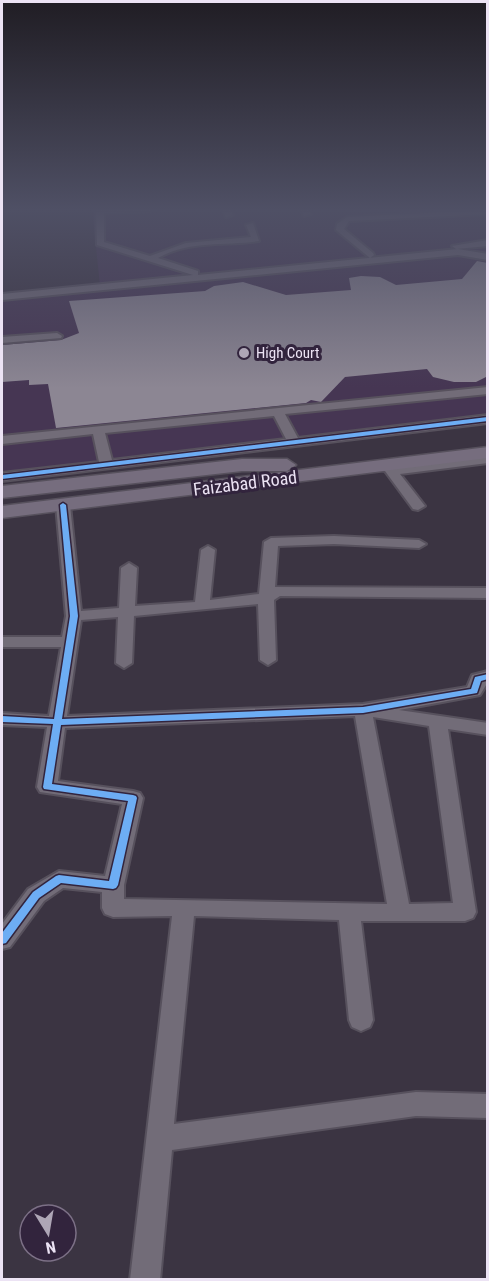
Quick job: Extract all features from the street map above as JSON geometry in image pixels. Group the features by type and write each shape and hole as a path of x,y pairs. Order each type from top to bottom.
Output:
{"highway":[{"name":"Faizabad Road","path":"310,465 488,444"},
{"name":"Faizabad Road","path":"2,512 383,467 488,452"},
{"path":"2,492 242,465 310,465"},
{"path":"2,502 310,465"}],"street":[{"path":"177,269 191,273 233,269"},
{"path":"2,297 288,269"},
{"path":"2,340 57,336"},
{"path":"2,440 488,390"},
{"path":"278,412 294,442"},
{"path":"2,477 488,419"},
{"path":"98,430 106,464"},
{"path":"383,467 399,470 488,459"},
{"path":"383,467 418,506"},
{"path":"63,505 74,616 47,787 134,798 113,885 113,908 184,906 399,914 465,912 438,723"},
{"path":"268,660 266,598 271,542 334,540 419,544"},
{"path":"202,606 208,550"},
{"path":"124,663 129,568"},
{"path":"74,616 202,606 266,598 276,591 488,593"},
{"path":"2,642 70,642"},
{"path":"2,719 58,722 363,710 474,691 478,680 488,676"},
{"path":"363,710 488,729"},
{"path":"363,710 399,914"},
{"path":"2,940 36,895 58,879 113,885"},
{"path":"146,1280 184,906"},
{"path":"349,911 361,1020"},
{"path":"160,1139 416,1104 488,1106"}],"shaded area":[{"path":"98,269 267,269 100,286"},
{"name":"High Court","path":"276,269 487,269 487,415 2,473 2,297"}],"building":[{"name":"High Court","path":"471,269 488,269 488,376 476,382 454,382 433,377 427,369 345,377 321,402 311,400 306,403 56,428 48,384 29,385 29,380 2,382 2,345 61,340 79,333 69,301 205,291 214,286 243,282 286,295 351,290 349,278 361,276 380,277 396,285 462,279"}],"cycle path":[{"path":"2,477 488,419"},
{"path":"2,940 36,895 59,879 113,885 133,798 47,787 74,616 63,505"},
{"path":"2,719 58,722 363,710 474,691 478,679 488,676"}],"place":[{"name":"High Court","path":"244,353"}]}
